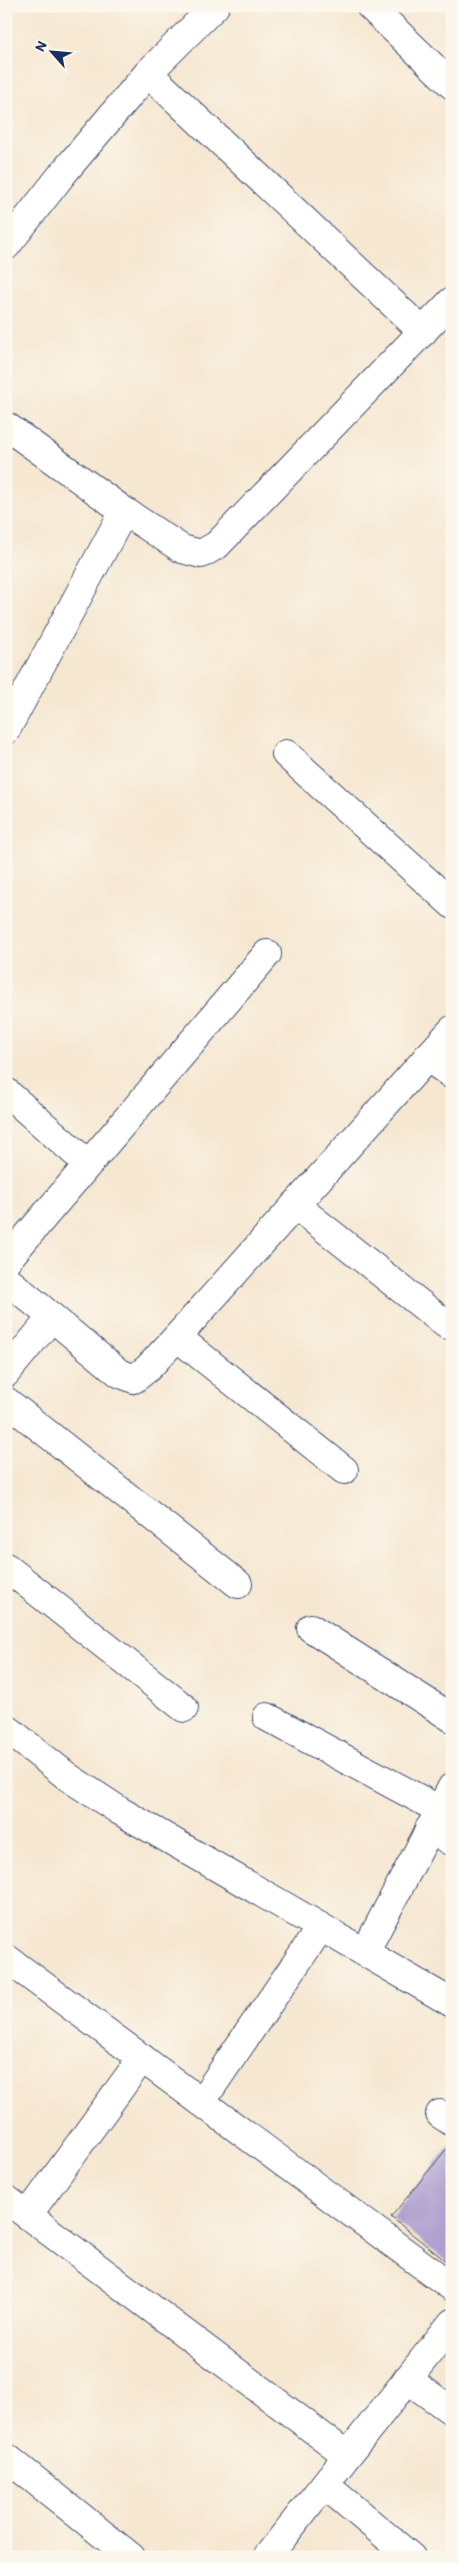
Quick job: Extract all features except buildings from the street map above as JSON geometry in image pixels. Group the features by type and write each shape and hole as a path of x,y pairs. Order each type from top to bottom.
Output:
{"street":[{"path":"6,246 64,172 148,73 214,6"},
{"path":"370,6 452,85"},
{"path":"148,73 423,332"},
{"path":"6,426 124,511 182,549 201,554 217,545 452,302"},
{"path":"8,724 124,511"},
{"path":"286,754 452,904"},
{"path":"6,1261 267,954"},
{"path":"6,1279 119,1373 134,1378 148,1368 177,1337 452,1030"},
{"path":"427,1057 452,1075"},
{"path":"6,1092 88,1164"},
{"path":"295,1205 447,1325"},
{"path":"6,1373 52,1317"},
{"path":"177,1337 344,1470"},
{"path":"6,1401 238,1584"},
{"path":"6,1567 184,1708"},
{"path":"311,1628 452,1718"},
{"path":"267,1717 443,1817 365,1952"},
{"path":"6,1728 68,1777 120,1810 452,2003"},
{"path":"201,2102 321,1927"},
{"path":"6,1958 452,2287"},
{"path":"28,2215 142,2058"},
{"path":"6,2199 347,2455"},
{"path":"267,2557 452,2323"},
{"path":"407,2378 452,2411"},
{"path":"6,2457 131,2557"},
{"path":"325,2486 397,2552"}]}
